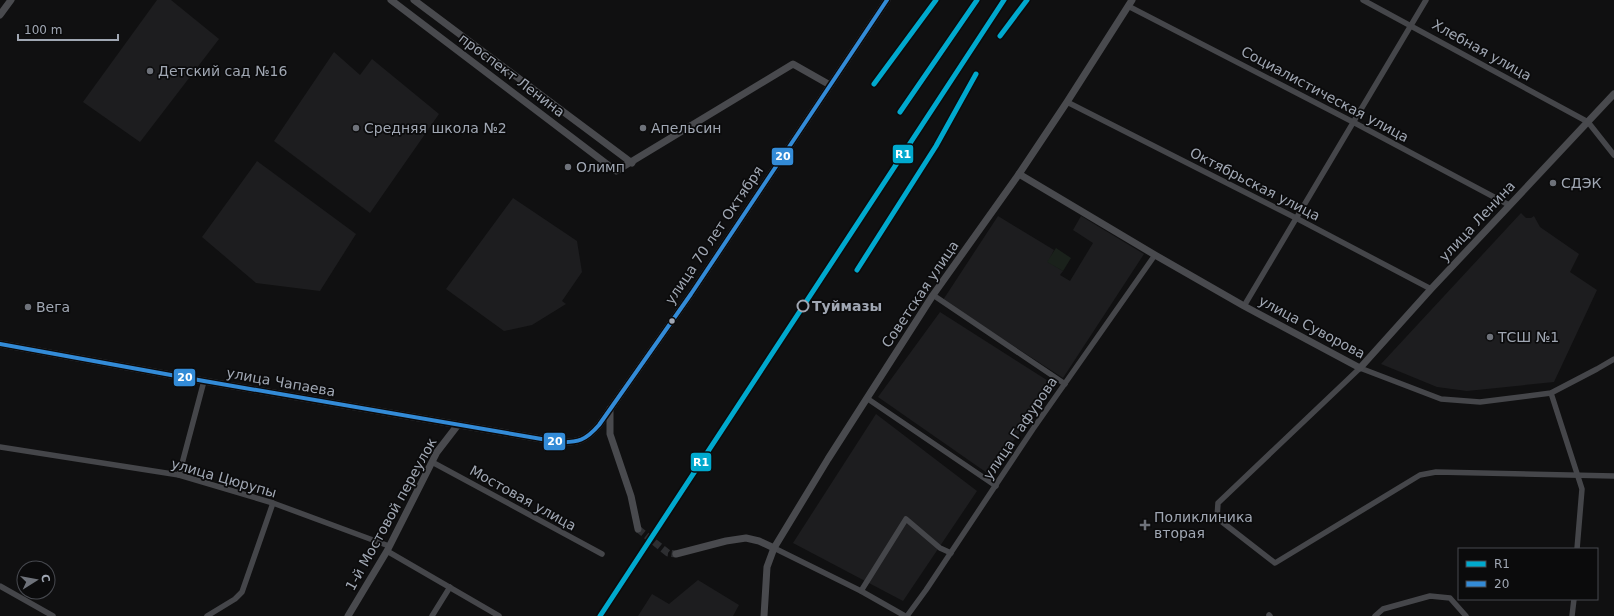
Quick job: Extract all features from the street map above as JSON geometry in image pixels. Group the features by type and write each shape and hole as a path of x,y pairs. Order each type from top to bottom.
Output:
{"street":[{"path":"0,16 11,0"},
{"name":"проспект Ленина","path":"391,0 616,172 632,163 414,0"},
{"name":"улица 70 лет Октября","path":"559,442 573,443 585,438 599,425 691,294 887,0"},
{"name":"Хлебная улица","path":"1364,0 1588,122"},
{"path":"1244,306 1426,0"},
{"name":"Советская улица","path":"764,616 767,567 774,548 933,295 1019,174 1130,3"},
{"name":"Социалистическая улица","path":"1130,3 1509,205"},
{"path":"632,163 793,64 830,85"},
{"name":"улица Ленина","path":"1360,368 1431,289 1614,94"},
{"name":"Октябрьская улица","path":"1067,102 1296,218 1431,289"},
{"path":"1588,122 1614,155"},
{"name":"улица Суворова","path":"1019,174 1244,306 1360,368 1441,399 1480,402 1551,393 1614,359"},
{"name":"улица Гафурова","path":"906,616 926,590 1065,384 1155,255"},
{"path":"933,295 1065,384"},
{"name":"улица Чапаева","path":"0,344 204,382 457,426 559,442"},
{"path":"1360,368 1218,504 1217,518 1275,563 1420,475 1436,472 1614,476"},
{"path":"179,475 204,382"},
{"path":"1551,393 1582,489 1577,548"},
{"path":"868,399 996,486"},
{"path":"610,409 610,434 631,496 638,529"},
{"name":"1-й Мостовой переулок","path":"348,616 388,548 432,462 457,426"},
{"name":"улица Цюрупы","path":"0,447 179,475 272,503 388,548 499,616"},
{"name":"Мостовая улица","path":"432,462 602,554"},
{"path":"207,616 235,599 242,592 272,503"},
{"path":"861,591 906,519 940,548 951,553"},
{"path":"676,554 726,541 746,538 759,541 861,591 906,616"},
{"path":"0,586 52,616"},
{"path":"432,616 450,587"},
{"path":"1375,616 1383,609 1430,596 1450,598 1466,616"},
{"path":"1572,616 1574,600"}],"shaded area":[{"name":"Детский сад №16","path":"157,0 171,0 219,39 140,142 83,102"},
{"name":"Средняя школа №2","path":"334,52 360,75 372,59 439,114 370,213 274,141"},
{"path":"257,161 356,234 320,291 256,283 202,237"},
{"path":"513,198 577,241 582,272 562,301 566,304 532,325 504,331 446,289"},
{"name":"ТСШ №1","path":"1521,213 1526,218 1531,218 1534,216 1540,227 1579,254 1570,272 1597,290 1554,382 1467,391 1437,387 1381,364"},
{"path":"998,216 1054,250 1048,262 1063,271 1060,275 1070,281 1093,243 1073,230 1081,216 1144,254 1063,378 943,300"},
{"path":"1056,248 1071,258 1063,271 1047,262"},
{"path":"940,312 1053,384 990,475 878,397"},
{"path":"876,414 977,491 903,601 793,543"},
{"path":"698,580 739,605 733,616 638,616 652,594 669,604"}],"tunnel":[{"path":"638,529 668,553 676,554"}],"transit line":[{"name":"20","path":"0,344 204,381 559,442 581,440 599,425 691,294 887,0"},
{"name":"R1","path":"874,84 936,0"},
{"name":"R1","path":"900,112 977,0"},
{"name":"R1","path":"600,616 1004,0"},
{"name":"R1","path":"1000,36 1027,0"},
{"name":"R1","path":"857,270 936,146 976,74"}],"place":[{"name":"Детский сад №16","path":"150,71"},
{"name":"Средняя школа №2","path":"356,128"},
{"name":"Апельсин","path":"643,128"},
{"name":"Олимп","path":"568,167"},
{"name":"СДЭК","path":"1553,183"},
{"name":"Туймазы","path":"803,306"},
{"name":"Вега","path":"28,307"},
{"name":"ТСШ №1","path":"1490,337"},
{"name":"Поликлиника вторая","path":"1145,525"}]}
